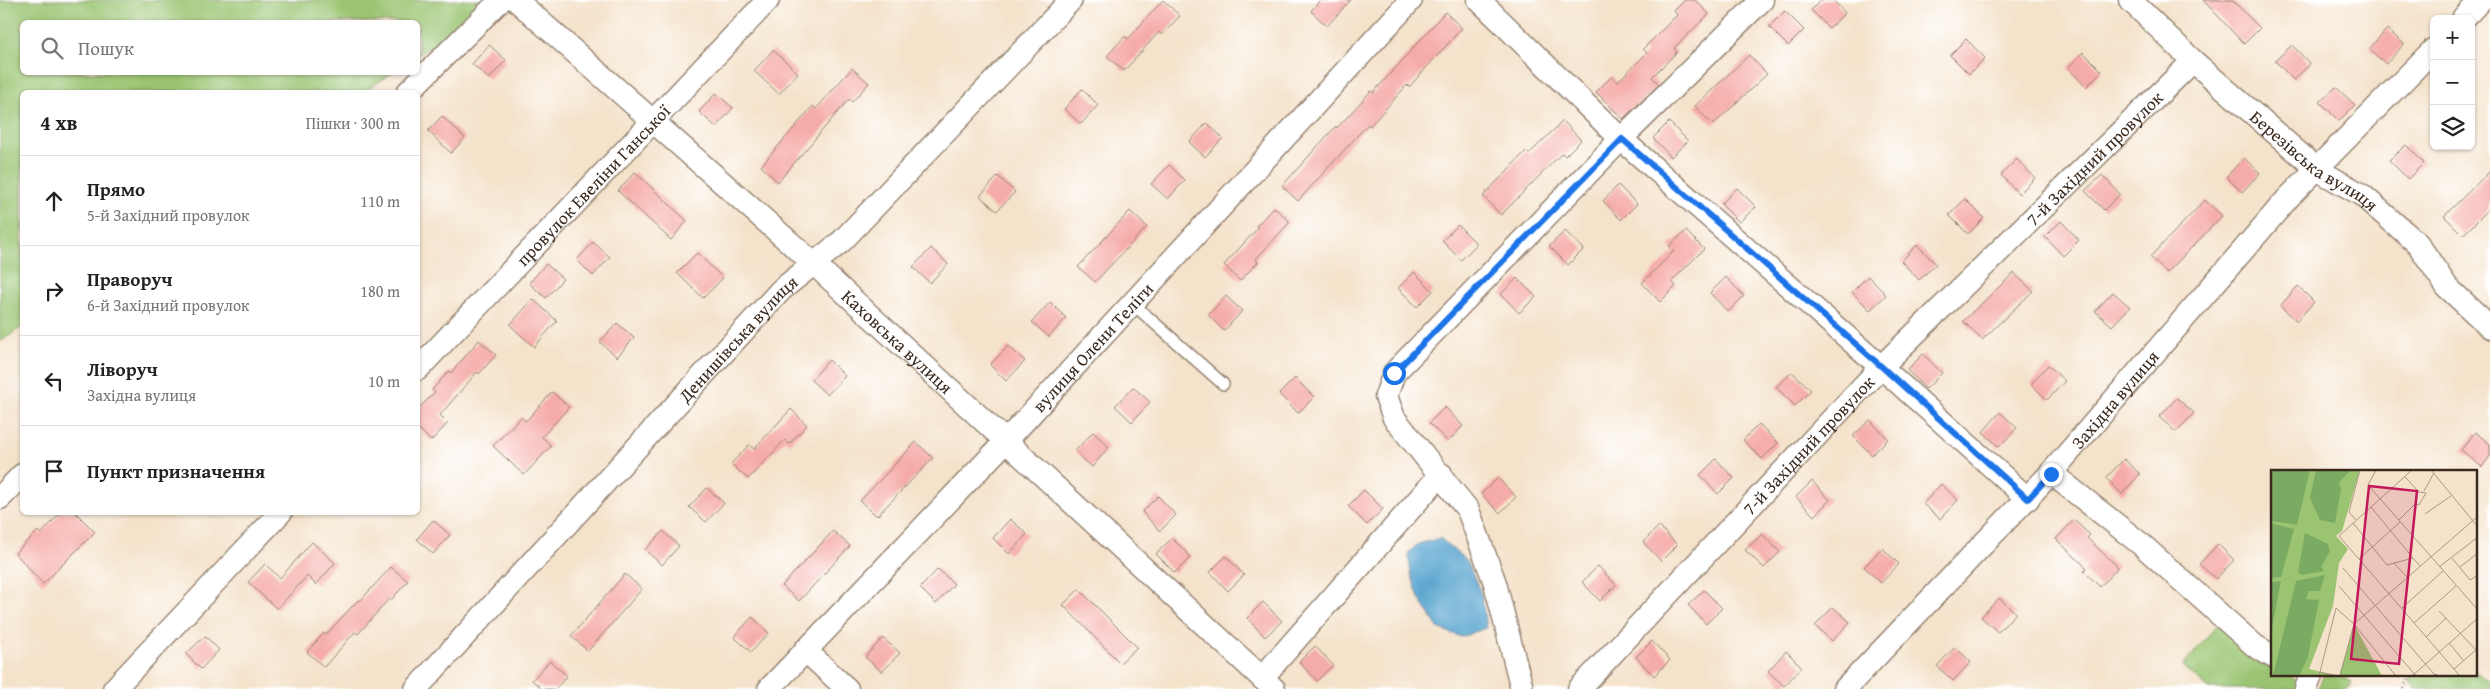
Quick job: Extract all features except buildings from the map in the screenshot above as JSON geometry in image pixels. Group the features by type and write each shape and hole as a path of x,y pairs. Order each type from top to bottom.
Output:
{"street":[{"path":"410,90 501,0"},
{"name":"Каховська вулиця","path":"516,0 813,263 1268,684"},
{"name":"провулок Евеліни Ганської","path":"420,367 768,0"},
{"name":"Денишівська вулиця","path":"416,689 781,290 842,241 1071,0"},
{"name":"вулиця Олени Теліги","path":"769,689 1006,441 1411,0"},
{"path":"1479,0 1622,139 1882,367 2028,499"},
{"path":"1522,689 1495,583 1468,510 1441,474 1394,418 1386,396 1394,373 1622,139 1762,0"},
{"name":"Березівська вулиця","path":"2130,0 2193,61 2318,170 2362,195 2418,244 2447,287 2490,327"},
{"path":"2467,15 2481,0"},
{"name":"Західна вулиця","path":"1845,689 2051,474 2288,198 2318,170 2430,53"},
{"name":"7-й Західний провулок","path":"1580,689 1882,367 2193,61"},
{"path":"1268,684 1441,474"},
{"path":"2051,474 2142,545 2255,646 2271,655"},
{"path":"0,498 20,477"},
{"path":"114,689 278,515"},
{"path":"805,650 848,689"},
{"path":"2306,689 2311,676"}],"lane":[{"path":"1132,303 1223,384"}],"path":[{"path":"2404,689 2408,676"}],"green space":[{"path":"0,0 498,0 420,54 420,20 20,20 20,75 389,75 366,90 20,90 20,328 0,342"},
{"path":"2218,624 2260,662 2271,668 2271,676 2290,676 2296,680 2300,689 2209,689 2183,666"},
{"path":"2478,672 2490,681 2490,689 2415,689 2409,681 2411,676 2478,676"},
{"path":"2324,676 2342,676 2351,682 2348,689 2318,689"}],"water":[{"path":"1440,538 1467,561 1482,596 1486,628 1461,637 1438,628 1419,598 1411,574 1408,553 1418,544"}],"route":[{"path":"1394,373 1622,139 1882,367 2028,499 2051,474"}]}
